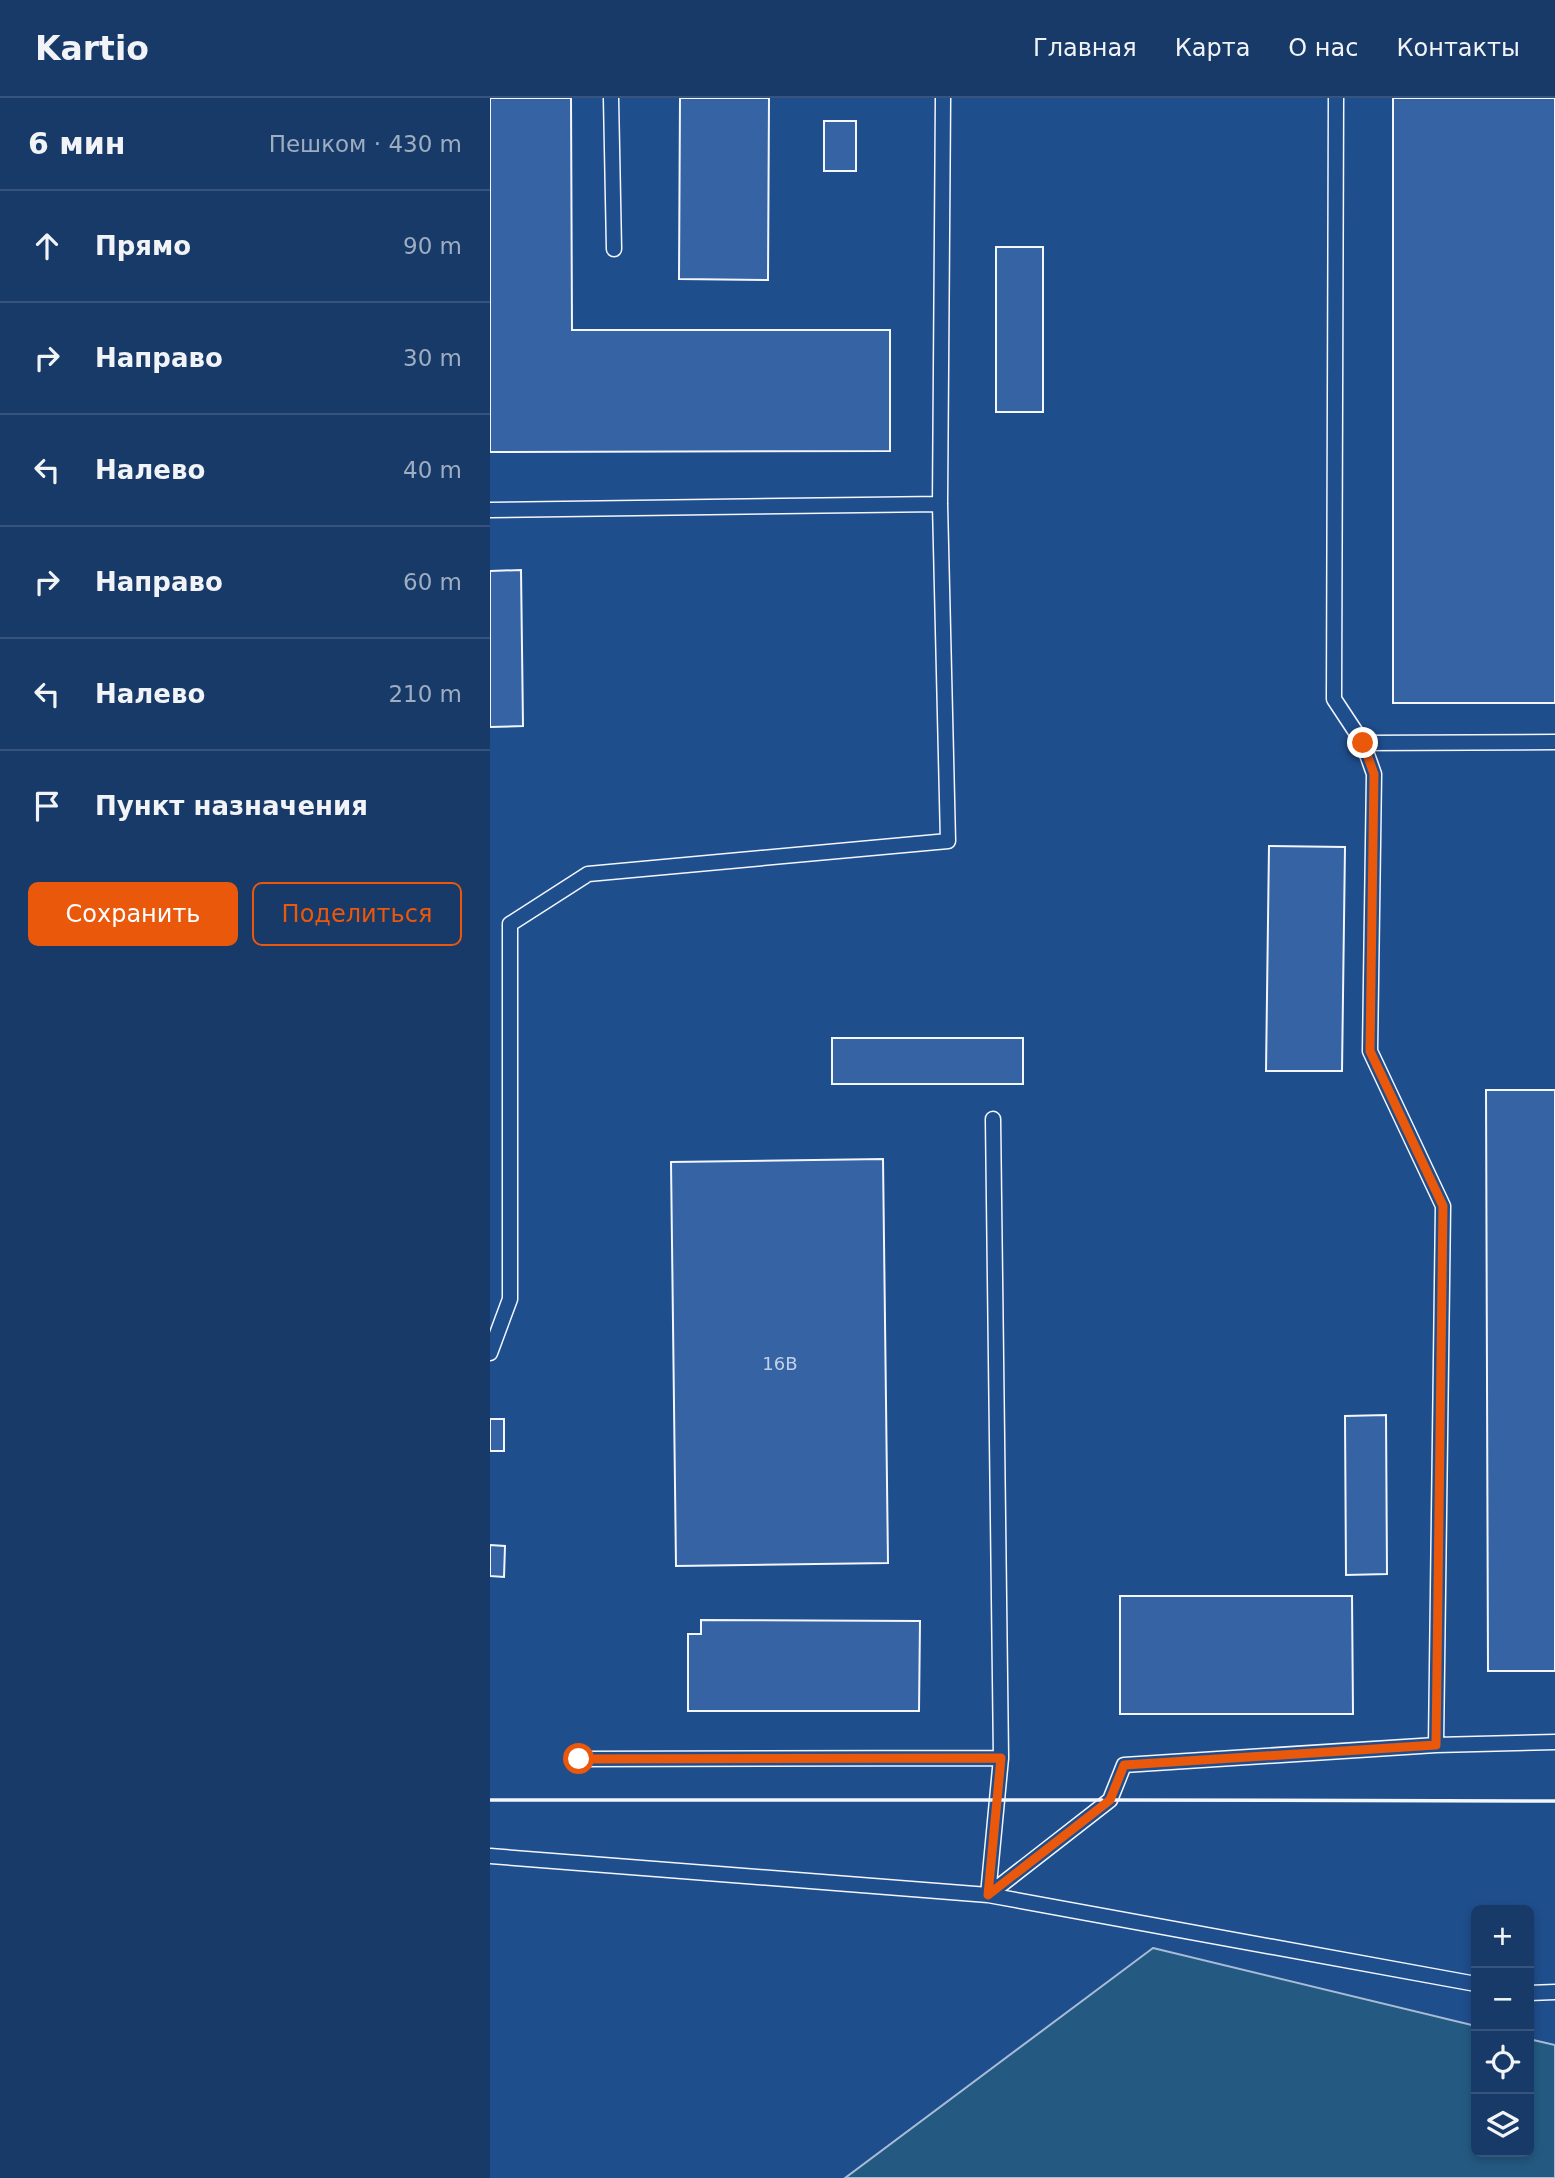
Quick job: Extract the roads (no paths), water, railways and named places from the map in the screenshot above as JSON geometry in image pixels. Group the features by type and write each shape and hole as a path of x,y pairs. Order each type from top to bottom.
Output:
{"lane":[{"path":"611,98 614,249"},
{"path":"490,1353 510,1299 510,924 588,874 948,841 940,504 943,98"},
{"path":"1336,98 1334,699 1363,743 1374,774 1370,1051 1443,1206 1436,1745"},
{"path":"490,510 940,504"},
{"path":"1363,743 1555,742"},
{"path":"988,1895 1001,1758 993,1119"},
{"path":"988,1895 1110,1800 1124,1765 1436,1745 1555,1742"},
{"path":"579,1759 1001,1758"},
{"path":"490,1856 988,1895 1471,1983"},
{"path":"1534,1993 1555,1992"}]}
